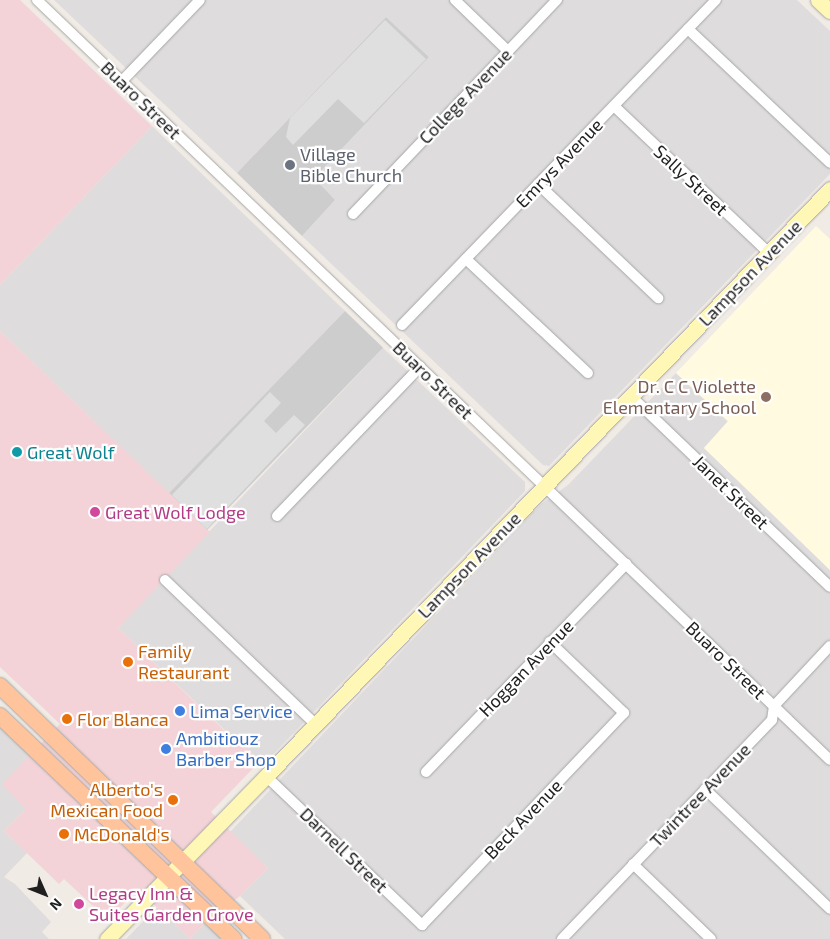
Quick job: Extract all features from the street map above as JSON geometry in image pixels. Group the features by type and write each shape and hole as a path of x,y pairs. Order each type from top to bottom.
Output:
{"main road":[{"path":"0,686 262,939"},
{"path":"0,716 233,939"}],"street":[{"path":"122,81 200,0"},
{"path":"454,0 508,51"},
{"name":"College Avenue","path":"353,214 557,0"},
{"name":"Emrys Avenue","path":"402,325 716,0"},
{"path":"818,0 830,11"},
{"name":"Buaro Street","path":"44,2 122,81 830,760"},
{"path":"688,29 830,163"},
{"name":"Sally Street","path":"614,106 769,253"},
{"path":"538,184 658,298"},
{"name":"Lampson Avenue","path":"107,939 316,725 830,190"},
{"path":"466,259 588,373"},
{"path":"277,516 420,367"},
{"name":"Janet Street","path":"632,396 830,587"},
{"name":"Hoggan Avenue","path":"426,772 626,564"},
{"path":"165,580 316,725"},
{"name":"Beck Avenue","path":"422,925 624,713 550,642"},
{"name":"Twintree Avenue","path":"562,939 772,720 774,706 830,646"},
{"name":"Darnell Street","path":"266,776 422,925"},
{"path":"706,789 830,909"},
{"path":"634,864 711,939"}],"shaded area":[{"path":"0,0 20,0 152,126 0,285"},
{"path":"54,0 797,0 830,31 830,174 549,466 543,465 302,236 335,200 313,179 429,57 386,17 237,173"},
{"name":"Village Bible Church","path":"386,17 429,57 314,178 335,200 302,236 237,173"},
{"path":"385,20 426,59 364,123 338,99 293,145 286,137 290,118"},
{"path":"152,126 345,311 170,494 0,331 0,285"},
{"name":"Dr. C C Violette Elementary School","path":"816,226 830,239 830,570 704,448 728,421 676,373"},
{"path":"345,311 383,348 207,530 169,493"},
{"path":"0,331 210,532 118,628 231,737 234,735 260,761 211,812 268,868 240,896 205,923 190,939 138,889 108,920 64,879 59,884 4,831 26,809 2,784 60,724 0,667"},
{"path":"383,348 525,482 525,491 264,764 234,736 232,737 118,628"},
{"path":"676,373 728,422 704,448 830,570 830,939 285,939 240,896 268,868 230,832 540,505 568,485"},
{"path":"270,392 281,403 264,421 276,433 294,415 305,425 207,529 172,495"},
{"path":"0,726 30,755 26,809 4,831 27,853 4,877 15,884 51,922 42,932 49,939 0,939"},
{"path":"157,907 190,939 126,939"},
{"path":"205,923 222,939 190,939"}],"place":[{"name":"Village Bible Church","path":"290,165"},
{"name":"Dr. C C Violette Elementary School","path":"766,397"},
{"name":"Great Wolf","path":"17,452"},
{"name":"Great Wolf Lodge","path":"95,512"},
{"name":"Family Restaurant","path":"128,662"},
{"name":"Lima Service","path":"180,711"},
{"name":"Flor Blanca","path":"67,719"},
{"name":"Ambitiouz Barber Shop","path":"166,749"},
{"name":"Alberto's Mexican Food","path":"173,800"},
{"name":"McDonald's","path":"64,834"},
{"name":"Legacy Inn & Suites Garden Grove","path":"79,904"}]}
